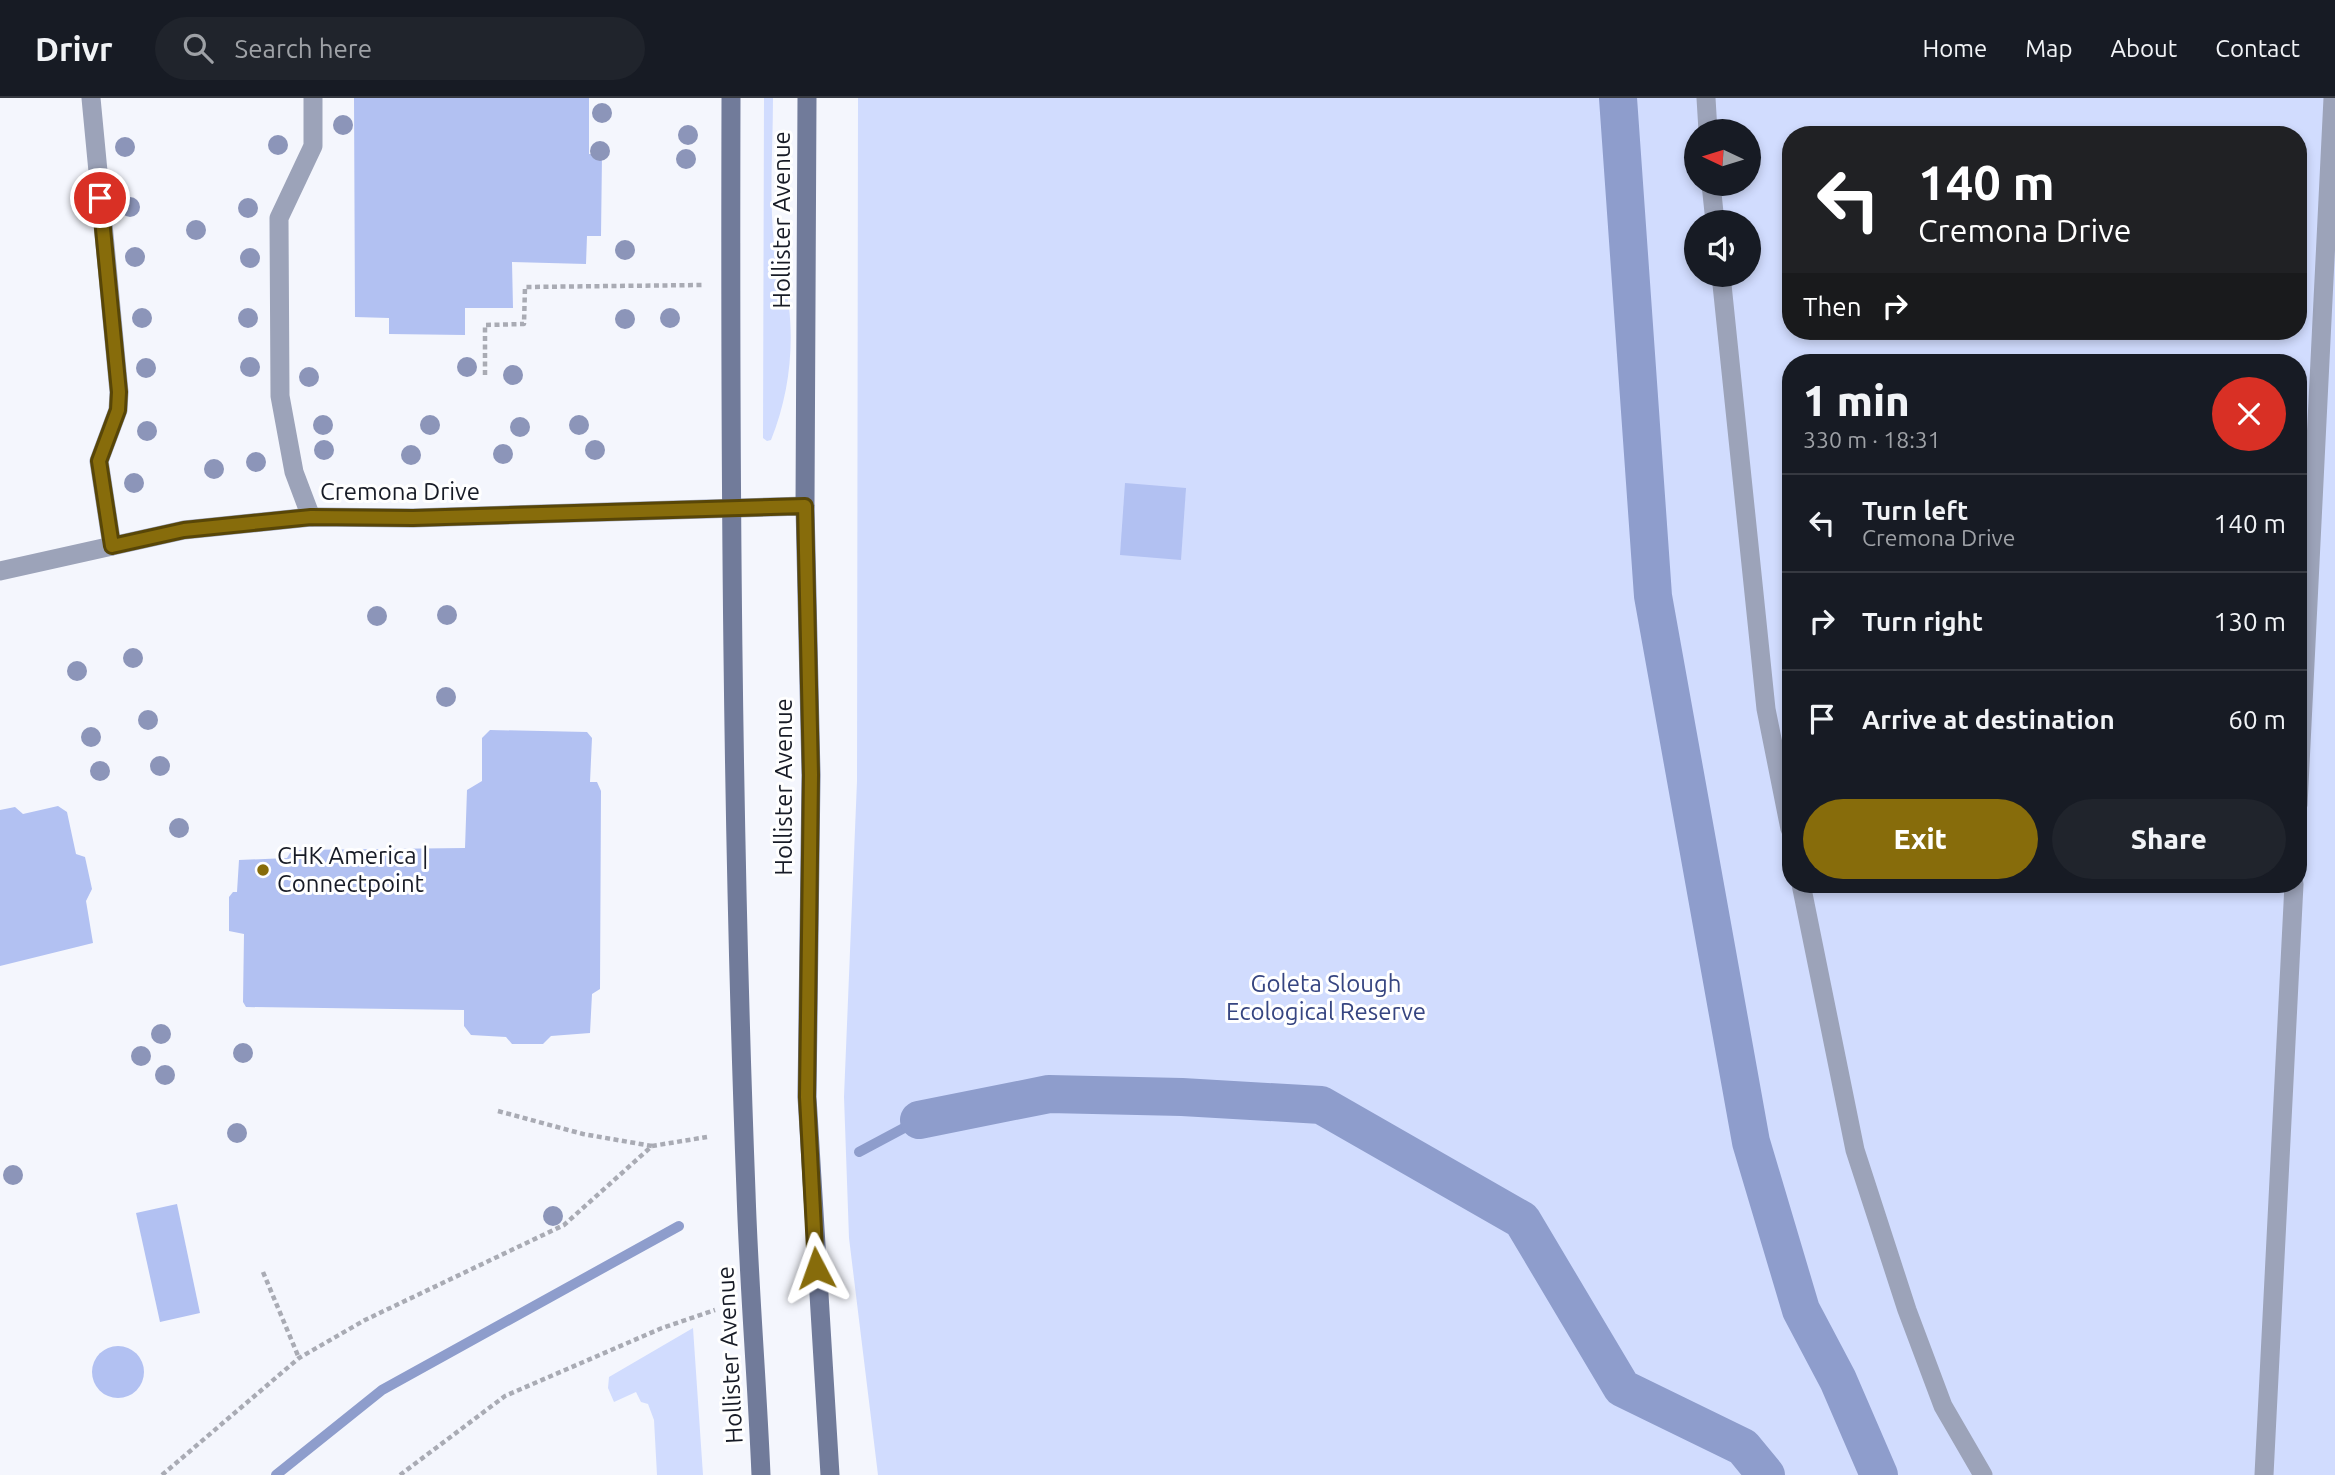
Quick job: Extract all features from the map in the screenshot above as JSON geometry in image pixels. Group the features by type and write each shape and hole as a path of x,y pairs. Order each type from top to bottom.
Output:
{"main road":[{"name":"Hollister Avenue","path":"731,98 730,510 746,1194 761,1475"},
{"name":"Hollister Avenue","path":"807,98 805,506 811,775 807,1097 830,1475"}],"street":[{"path":"91,98 119,392 118,410 99,461 112,546"},
{"path":"311,517 294,472 280,396 279,218 313,146 313,98"},
{"path":"1706,98 1707,119"},
{"path":"2307,623 2333,98"},
{"path":"1722,287 1766,709 1782,789"},
{"name":"Cremona Drive","path":"0,571 184,530 311,517 413,518 805,506"},
{"path":"1803,893 1855,1150 1907,1310 1943,1406 1983,1475"},
{"path":"2264,1475 2294,893"}],"path":[{"path":"485,375 485,324 524,324 526,286 702,285"},
{"path":"498,1111 583,1134 652,1146 706,1137"},
{"path":"162,1475 299,1357 365,1320 564,1225 652,1146"},
{"path":"263,1272 299,1357"},
{"path":"400,1475 505,1396 662,1328 715,1310"}],"green space":[{"path":"764,98 773,98 773,226 775,252 789,307 791,341 782,408 771,440 767,441 763,438"},
{"name":"Goleta Slough Ecological Reserve","path":"858,98 2335,98 2335,1475 878,1475 849,1238 844,1097 857,781"},
{"path":"693,1328 703,1475 657,1475 654,1420 648,1404 641,1402 636,1392 614,1402 608,1388 609,1377"}],"building":[{"path":"354,98 589,98 589,154 602,155 601,236 587,236 586,264 512,262 513,308 465,308 465,335 389,334 389,318 355,317"},
{"path":"1125,483 1186,488 1181,560 1120,555"},
{"path":"490,730 587,732 592,738 590,782 597,782 601,791 600,989 592,994 590,1033 551,1036 543,1044 512,1044 506,1037 471,1035 464,1026 464,1010 246,1007 243,1002 244,934 229,931 229,897 233,892 237,892 239,860 287,858 292,850 465,848 467,790 482,781 482,738"},
{"path":"58,806 67,812 76,854 85,857 92,889 86,901 93,943 0,966 0,810 15,807 23,814"},
{"path":"177,1204 200,1313 160,1322 136,1213"},
{"path":"118,1346 128,1348 136,1354 142,1362 142,1382 136,1390 128,1396 118,1398 108,1396 100,1390 94,1382 92,1372 94,1362 100,1354 108,1348"}],"waterway":[{"path":"1618,98 1653,596 1751,1142 1801,1310 1838,1380 1879,1475"},
{"path":"919,1120 1049,1094 1182,1097 1321,1105 1522,1220 1622,1388 1743,1447 1766,1475"},
{"path":"859,1152 919,1120"},
{"path":"276,1475 382,1390 679,1226"}],"place":[{"name":"CHK America | Connectpoint","path":"263,870"}],"route":[{"path":"100,198 119,392 118,410 99,461 112,546 184,530 311,517 413,518 692,512 805,506 811,775 807,1097 816,1268"}]}
